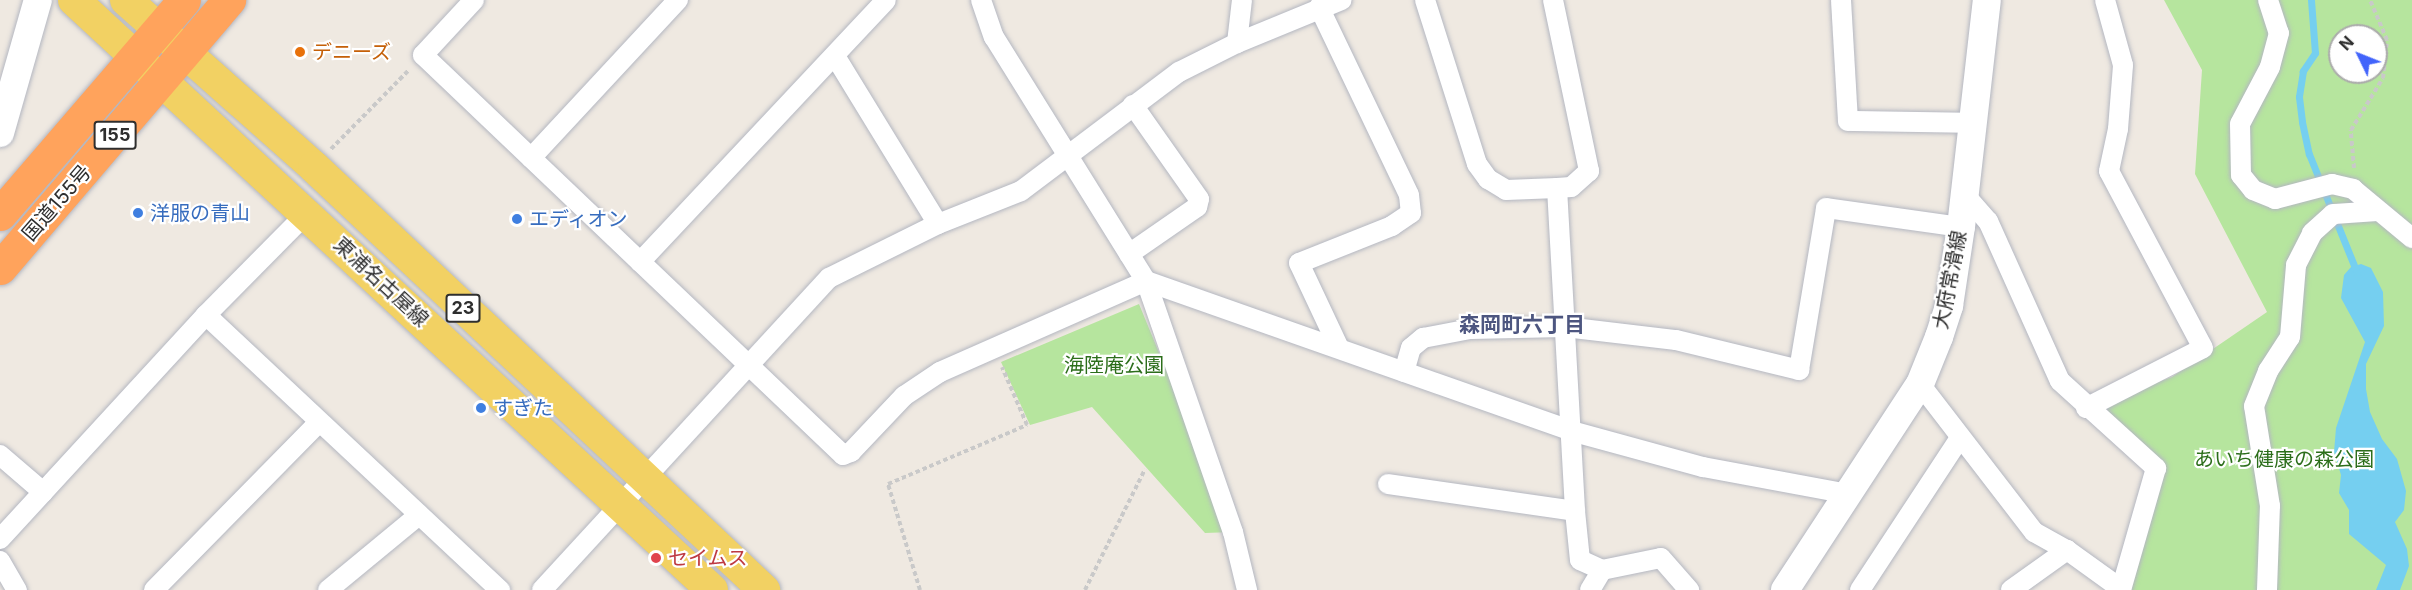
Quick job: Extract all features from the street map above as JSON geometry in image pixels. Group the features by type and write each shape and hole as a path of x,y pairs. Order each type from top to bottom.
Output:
{"highway":[{"name":"国道155号","path":"0,214 184,0"},
{"name":"国道155号","path":"0,268 229,0"}],"main road":[{"path":"0,133 38,0"},
{"name":"東浦名古屋線","path":"74,0 162,78 712,590"},
{"name":"東浦名古屋線","path":"126,0 314,167 645,481 764,590"},
{"name":"大府常滑線","path":"1785,590 1920,384 1948,306 1961,227 1987,0"}],"street":[{"path":"474,0 423,55 843,455 851,452 904,396 940,372 1146,281 1338,346 1404,372 1571,431 1703,467 1849,494"},
{"path":"531,158 678,0"},
{"path":"640,262 886,0"},
{"path":"981,0 994,37 1146,281 1233,532 1247,590"},
{"path":"1237,43 1242,0"},
{"path":"542,590 623,507 829,278 938,224 1021,191 1179,72 1237,43 1320,7 1342,0"},
{"path":"1425,0 1477,164 1488,179 1506,190 1571,187 1589,171 1553,0"},
{"path":"1841,0 1848,120 1972,123"},
{"path":"2086,408 2204,348 2109,171 2118,129 2123,65 2105,0"},
{"path":"2268,0 2279,33 2270,67 2240,124 2241,175 2253,190 2275,200 2332,184 2360,195 2412,238"},
{"path":"1320,7 1409,195 1411,213 1392,226 1299,263 1338,346"},
{"path":"835,56 938,224"},
{"path":"1129,254 1197,207 1199,199 1133,105"},
{"path":"1557,188 1575,511 1580,560 1602,570 1662,558 1689,590"},
{"path":"1920,384 2034,532 2067,550 2121,589 2156,468 2086,408 2060,381 1988,221 1965,195"},
{"path":"1404,372 1411,348 1423,338 1470,329 1564,327 1676,340 1799,370 1826,208 1961,227"},
{"path":"2267,590 2270,506 2254,406 2268,371 2290,337 2296,265 2312,233 2333,214 2378,211"},
{"path":"0,540 206,315 307,213"},
{"path":"206,315 500,590"},
{"path":"154,590 319,422"},
{"path":"1860,590 1960,438"},
{"path":"0,455 43,492"},
{"path":"1388,484 1575,511"},
{"path":"328,590 419,515"},
{"path":"2011,590 2067,550"},
{"path":"0,561 17,590"},
{"path":"1590,590 1602,570"}],"path":[{"path":"2360,195 2351,130 2383,78 2387,40 2370,0"},
{"path":"314,167 423,55"},
{"path":"920,590 888,484 1027,425 993,347"},
{"path":"1085,590 1145,469"}],"green space":[{"name":"あいち健康の森公園","path":"2164,0 2412,0 2412,590 2121,590 2156,468 2086,408 2172,377 2267,312 2195,174 2202,70"},
{"name":"海陸庵公園","path":"1139,304 1233,532 1205,533 1092,407 1030,425 1001,362"}],"water":[{"path":"2361,264 2371,268 2383,292 2384,326 2366,364 2366,389 2370,412 2382,439 2397,459 2406,491 2404,510 2395,522 2407,549 2409,566 2400,590 2376,590 2386,565 2349,534 2349,510 2339,493 2341,475 2334,452 2336,428 2365,342 2341,298 2344,275 2351,267"}],"waterway":[{"path":"2311,0 2315,53 2303,71 2299,97 2302,122 2309,154 2357,273"}],"place":[{"name":"デニーズ","path":"300,52"},
{"name":"洋服の青山","path":"138,213"},
{"name":"エディオン","path":"517,219"},
{"name":"すぎた","path":"481,408"},
{"name":"セイムス","path":"656,558"}],"district":[{"name":"森岡町六丁目","path":"1522,325"}]}
